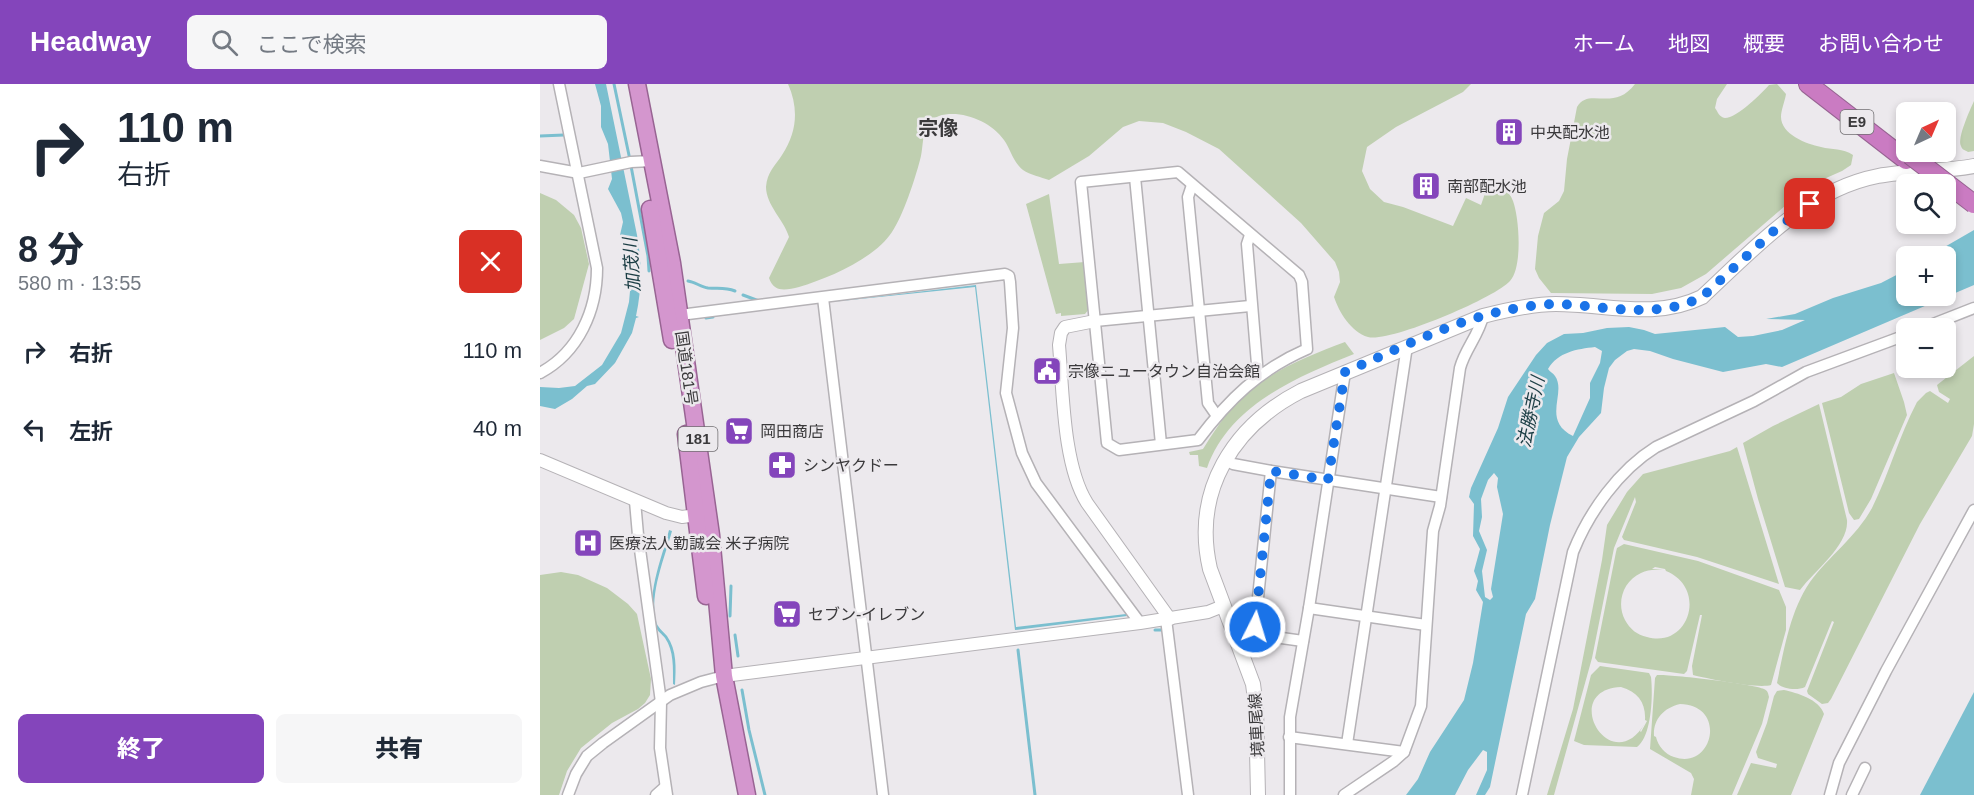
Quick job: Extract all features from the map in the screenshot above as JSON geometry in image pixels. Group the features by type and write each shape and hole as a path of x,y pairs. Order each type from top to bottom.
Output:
{"highway":[{"name":"国道181号","path":"627,84 701,515"},
{"name":"国道181号","path":"637,84 642,162 680,315 720,677 721,723 738,795"},
{"name":"E9","path":"1808,84 1896,148"},
{"name":"E9","path":"1819,84 1896,147"},
{"name":"E9","path":"1914,162 1928,174"},
{"name":"E9","path":"1915,162 1974,204"},
{"path":"1956,198 1974,212"},
{"name":"国道181号","path":"720,677 747,795"}],"main road":[{"name":"境車尾線","path":"1258,795 1254,684 1210,569 1205,528 1212,489 1225,460 1240,438 1266,411 1301,391 1407,345 1483,316 1507,310 1556,304 1639,310 1666,309 1687,304 1702,297 1776,229 1810,204 1844,187 1876,176 1974,166"}],"street":[{"path":"540,373 572,345 588,321 597,288 597,268 583,172 558,84"},
{"path":"540,166 583,172 642,162"},
{"path":"1178,172 1299,275 1302,282 1307,349 1258,376 1240,391 1198,440 1119,450 1107,443 1082,182 1135,177 1178,172"},
{"path":"1135,177 1161,444"},
{"path":"1192,185 1188,197 1208,403 1217,416"},
{"path":"1250,235 1247,244 1250,306 1258,376"},
{"path":"680,315 1005,274 1009,276 1013,327 1006,393 1022,453 1036,483 1140,623"},
{"path":"823,298 883,795"},
{"path":"1188,795 1168,619 1078,489 1070,456 1059,345 1065,327 1095,321 1250,306"},
{"path":"1948,318 1974,308"},
{"path":"1344,795 1404,752 1420,706 1425,667 1433,531 1441,497 1460,368 1465,353 1481,328 1483,316"},
{"path":"1522,795 1573,552 1592,514 1624,473 1643,455 1656,447 1754,401 1806,372 1896,339"},
{"path":"1347,744 1407,345"},
{"path":"1290,795 1290,717 1304,641 1345,372"},
{"path":"540,460 635,501 674,515 682,517 701,515"},
{"path":"1225,460 1233,464 1271,471 1441,497"},
{"path":"1271,471 1255,627 1260,635 1304,641"},
{"path":"635,501 661,702 660,748 666,791 656,795"},
{"path":"1830,795 1839,763 1886,671 1974,510"},
{"path":"568,795 576,774 587,756 670,695 701,682 720,677 1168,619 1208,612 1223,606"},
{"path":"1309,608 1426,625"},
{"path":"1289,737 1404,752"},
{"path":"1852,795 1864,768"}],"green space":[{"path":"788,84 1471,84 1463,92 1396,127 1367,147 1362,171 1370,189 1384,202 1453,226 1466,198 1481,205 1490,179 1497,183 1509,194 1515,208 1519,242 1517,265 1510,281 1500,289 1464,308 1397,333 1368,337 1351,326 1336,303 1334,297 1340,282 1335,262 1301,223 1219,149 1163,123 1139,121 1123,127 1089,156 1049,180 1023,170 1014,160 1004,140 991,127 974,118 947,114 935,118 927,126 920,160 908,197 896,225 884,242 863,259 837,273 799,287 781,289 774,286 769,278 789,237 769,200 766,187 770,173 791,138 795,120 794,102"},
{"path":"1635,84 1727,84 1717,99 1715,108 1725,118 1742,110 1769,85 1777,84 1786,94 1781,117 1785,128 1795,137 1808,143 1853,155 1851,165 1808,186 1706,274 1681,288 1652,294 1551,293 1535,269 1538,236 1544,213 1559,201 1564,191 1567,159 1577,107 1582,101 1588,99 1618,97"},
{"path":"1974,101 1974,151 1968,152 1961,147 1960,142 1964,124"},
{"path":"540,193 556,200 574,215 581,228 589,264 574,319 564,328 540,340"},
{"path":"1049,194 1059,264 1085,262 1089,309 1085,314 1061,316 1061,313 1056,314 1026,204"},
{"path":"1345,342 1354,354 1288,384 1248,410 1217,446 1207,468 1199,466 1198,455 1190,455 1189,452 1203,449 1229,412 1244,395 1257,385 1300,360"},
{"path":"1974,356 1972,436 1920,524 1831,699 1828,703 1822,704 1807,691 1834,622 1832,621 1805,687 1794,689 1779,685 1777,683 1789,631 1803,593 1872,508 1917,402 1930,391 1948,403 1950,399 1939,392 1937,385 1946,378 1956,378 1956,370"},
{"path":"1894,373 1907,415 1871,499 1859,519 1854,520 1849,513 1822,403 1841,397 1861,384"},
{"path":"1819,404 1847,520 1843,539 1837,548 1800,590 1785,587 1743,443"},
{"path":"1737,447 1779,584 1697,557 1624,540 1622,537 1636,502 1635,497 1614,548 1592,658 1554,795 1547,795 1573,709 1607,525 1627,492 1643,474 1730,451"},
{"path":"1624,544 1698,561 1779,590 1786,607 1786,630 1771,685 1744,685 1693,675 1692,666 1702,615 1700,615 1687,671 1684,674 1598,662 1595,658 1617,548","holes":["1655,567 1665,569 1679,579 1687,590 1690,603 1688,615 1683,626 1674,634 1662,638 1643,636 1634,631 1625,620 1621,607 1623,593 1630,581 1641,573 1649,570 1663,570 1652,569"]},
{"path":"561,572 578,575 607,588 637,614 651,679 650,695 638,709 612,723 581,748 567,771 559,795 540,795 540,575"},
{"path":"1600,666 1649,673 1652,684 1649,724 1642,742 1637,747 1584,745 1574,741 1591,675","holes":["1621,687 1640,699 1647,721 1641,732 1645,723 1632,738 1618,742 1606,738 1597,728 1592,715 1593,702 1603,692"]},
{"path":"1657,675 1665,675 1712,680 1757,687 1767,691 1769,697 1762,724 1732,795 1691,795 1694,779 1691,773 1650,749","holes":["1680,704 1695,707 1705,715 1709,725 1710,736 1706,747 1698,755 1687,759 1671,756 1662,749 1654,736 1657,720 1674,706"]},
{"path":"1784,690 1813,701 1824,714 1791,795 1737,795 1751,763 1776,768 1777,764 1758,758 1756,752 1774,696 1777,691"}],"water":[{"name":"加茂川","path":"595,84 606,84 637,235 641,276 636,316 639,317 636,318 632,333 615,363 595,384 587,386 572,399 555,409 540,406 540,387 575,386 602,365 621,333 629,302 631,280 627,252 620,235 623,222 621,213 608,189 612,179 608,144 601,127 601,106"},
{"path":"1974,230 1974,285 1956,293 1956,246 1946,246"},
{"name":"法勝寺川","path":"1896,275 1896,306 1925,306 1782,367 1766,364 1723,372 1650,351 1634,349 1615,360 1609,368 1601,413 1579,437 1567,457 1535,599 1526,614 1490,787 1485,795 1476,795 1487,770 1487,752 1483,750 1468,770 1455,795 1406,795 1418,779 1430,752 1464,700 1473,663 1483,602 1476,590 1478,581 1474,571 1480,549 1473,536 1474,504 1469,497 1471,488 1498,428 1508,397 1536,355 1547,343 1564,334 1629,327 1655,334 1725,327 1738,337 1753,336 1782,330 1805,320 1766,319 1795,314 1833,298 1881,283","holes":["1595,347 1602,351 1600,363 1590,383 1590,398 1573,436 1558,422 1556,414 1558,383 1548,369 1557,359 1575,350","1494,473 1498,478 1497,487 1503,514 1491,589 1493,597 1490,600 1485,597 1482,571 1487,550 1479,531 1482,517 1481,499 1488,480"]},
{"path":"976,285 1016,627 1126,614 1127,616 1015,630 975,287 831,302"},
{"path":"669,530 672,531 656,588 654,610 658,625 673,647 676,666 675,685 673,684 670,648 657,628 652,604 655,578"},
{"path":"1974,692 1974,795 1920,795"}],"waterway":[{"path":"614,84 630,160"},
{"path":"540,136 564,135"},
{"name":"加茂川","path":"631,166 649,271"},
{"path":"688,281 705,287 735,291"},
{"path":"743,295 759,301"},
{"path":"706,318 713,317"},
{"path":"730,616 731,586"},
{"path":"1155,630 1164,630"},
{"path":"735,635 738,656"},
{"path":"1018,650 1035,795"},
{"path":"742,690 765,795"}],"place":[{"name":"中央配水池","path":"1509,132"},
{"name":"南部配水池","path":"1426,186"},
{"name":"宗像ニュータウン自治会館","path":"1047,371"},
{"name":"岡田商店","path":"739,431"},
{"name":"シンヤクドー","path":"782,465"},
{"name":"医療法人勤誠会 米子病院","path":"588,543"},
{"name":"セブン-イレブン","path":"787,614"}],"district":[{"name":"宗像","path":"938,128"}],"route":[{"path":"1255,627 1271,471 1328,480 1345,372 1464,323 1507,310 1556,304 1639,310 1666,309 1687,304 1702,297 1776,229 1810,204"}]}
